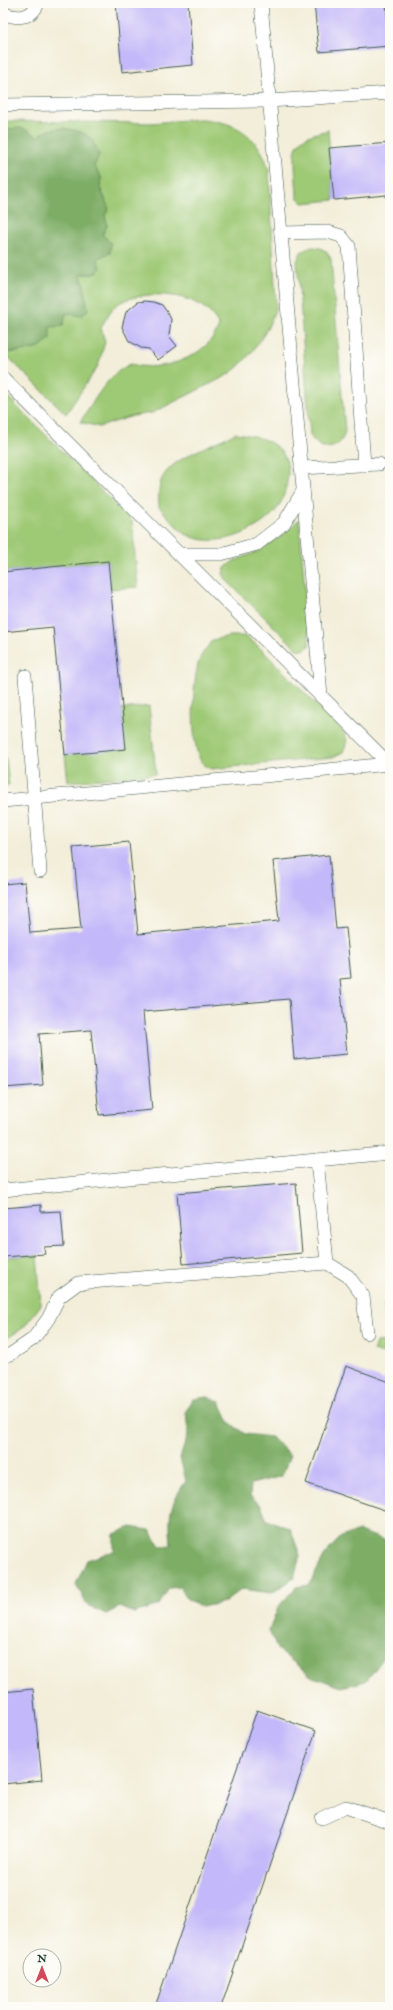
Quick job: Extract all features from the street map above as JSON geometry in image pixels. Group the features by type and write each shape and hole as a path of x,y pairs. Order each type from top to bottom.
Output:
{"lane":[{"path":"3,13 14,18 27,16 36,8 38,3"},
{"path":"261,3 321,696"},
{"path":"3,105 269,101 390,93"},
{"path":"281,234 328,232 341,236 349,246 364,465"},
{"path":"3,378 390,764"},
{"path":"301,468 379,464"},
{"path":"179,554 221,554 257,544 284,523 303,491"},
{"path":"25,676 40,871"},
{"path":"3,801 390,764"},
{"path":"3,1190 390,1153"},
{"path":"317,1160 327,1263"},
{"path":"3,1357 11,1354 33,1338 48,1319 59,1297 78,1283 327,1263 348,1276 363,1296 367,1333"},
{"path":"322,1818 346,1807 390,1822"}],"green space":[{"path":"197,119 222,122 243,131 259,147 265,158 269,170 276,305 273,315 263,336 249,356 224,377 152,413 133,416 99,427 80,422 108,381 122,369 131,364 156,366 182,360 204,347 213,337 219,326 212,315 202,306 190,300 176,296 147,295 117,304 101,328 105,342 98,366 66,414 4,353 19,352 66,313 81,316 84,285 80,274 95,274 100,269 98,258 99,247 107,226 105,215 105,198 100,188 101,177 94,166 99,155 48,130 37,137 11,129 3,131 3,121 151,123"},
{"path":"13,128 21,128 37,137 48,130 64,128 77,131 90,138 99,155 94,166 101,177 100,188 109,209 105,215 107,226 102,234 111,243 110,253 97,258 101,268 95,274 80,274 84,285 88,310 81,316 66,313 63,326 50,327 50,339 37,349 4,353 3,131"},
{"path":"328,130 334,200 303,203 297,197 295,165 296,149 305,138"},
{"path":"310,247 323,249 331,259 345,431 343,438 339,443 329,448 319,445 310,435 297,261 301,252"},
{"path":"3,392 132,521 138,587 111,589 108,561 3,572"},
{"path":"236,433 259,438 269,442 277,447 283,454 287,463 288,474 282,501 279,507 269,518 247,532 221,540 195,538 184,533 159,507 160,483 167,471 180,460"},
{"path":"299,519 309,639 309,646 304,650 297,649 227,581 223,574 225,568 232,562 259,551 284,534"},
{"path":"230,636 245,636 258,646 345,733 347,742 343,752 333,757 211,769 203,764 199,756 194,729 193,712 197,667 200,658 212,640"},
{"path":"149,706 156,774 68,782 65,755 122,709"},
{"path":"3,759 6,759 9,785 3,785"},
{"path":"37,1255 41,1305 23,1328 3,1341 3,1257"},
{"path":"390,1304 390,1356 373,1351 376,1342 388,1341 384,1305"},
{"path":"208,1397 220,1402 229,1422 245,1434 272,1437 290,1455 282,1476 251,1484 250,1496 261,1505 267,1520 290,1528 300,1555 294,1578 272,1593 242,1589 225,1602 202,1607 187,1599 180,1587 169,1588 159,1605 134,1613 120,1607 106,1614 87,1605 76,1584 87,1560 114,1551 114,1534 131,1527 150,1530 160,1546 171,1545 171,1512 176,1498 186,1481 180,1458 188,1434 186,1411 193,1399"},
{"path":"359,1531 390,1542 390,1650 366,1681 341,1687 311,1676 278,1650 269,1631 278,1607 296,1587 309,1585 326,1553 341,1537"}],"building":[{"path":"116,3 188,3 193,65 122,72"},
{"path":"314,3 386,3 390,46 319,52"},
{"path":"390,143 389,225 386,195 334,200 329,148"},
{"path":"145,301 162,305 167,312 171,319 169,336 177,346 158,360 149,349 141,348 129,341 122,327 126,312 138,302"},
{"path":"108,561 126,749 65,755 53,627 3,632 3,572"},
{"path":"129,842 138,934 279,921 273,861 329,855 336,929 346,928 351,978 340,979 347,1054 294,1059 289,999 143,1012 152,1110 99,1115 91,1030 39,1034 43,1085 3,1088 3,884 25,882 30,933 81,929 73,847"},
{"path":"296,1183 302,1253 183,1264 177,1193"},
{"path":"41,1205 41,1212 61,1211 64,1246 44,1247 45,1254 3,1257 3,1208"},
{"path":"346,1366 390,1382 390,1512 306,1483"},
{"path":"33,1689 42,1780 3,1784 3,1692"},
{"path":"257,1710 316,1731 221,2007 155,2007"}]}
